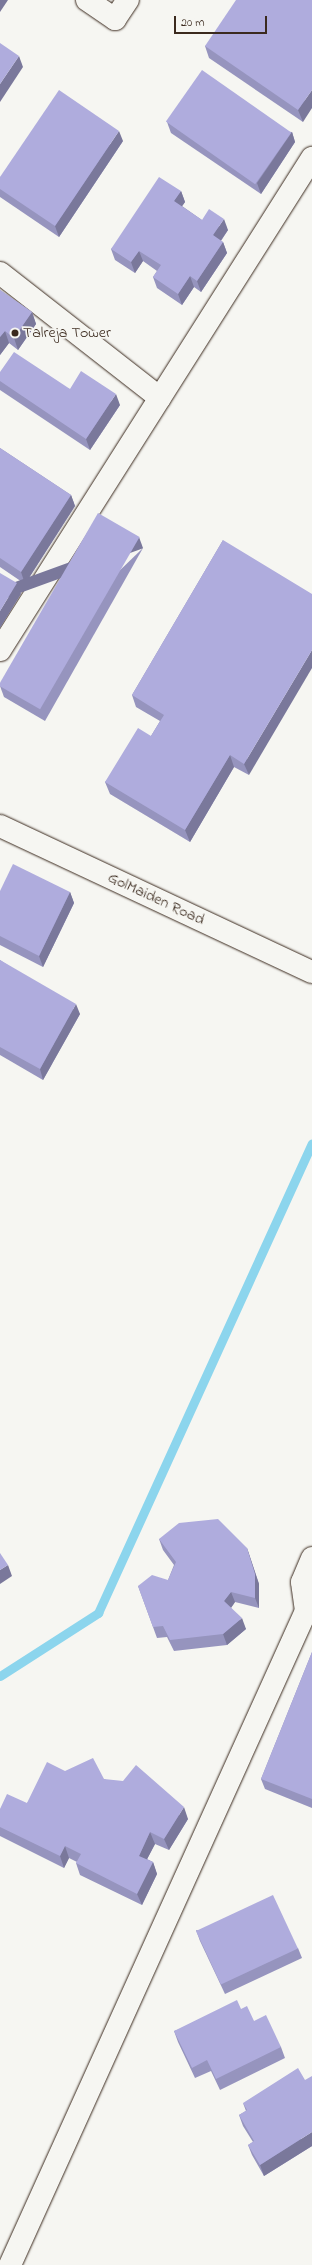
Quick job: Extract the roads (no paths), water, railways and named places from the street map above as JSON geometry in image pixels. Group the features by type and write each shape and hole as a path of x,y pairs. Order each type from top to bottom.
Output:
{"street":[{"path":"87,0 115,19 128,0"},
{"path":"0,650 312,158"},
{"path":"0,273 160,398"},
{"name":"GolMaiden Road","path":"0,826 312,972"},
{"path":"10,2265 309,1608 302,1582 312,1558"}],"waterway":[{"path":"0,1676 98,1613 312,1143"}],"place":[{"name":"Talreja Tower","path":"15,333"}]}
